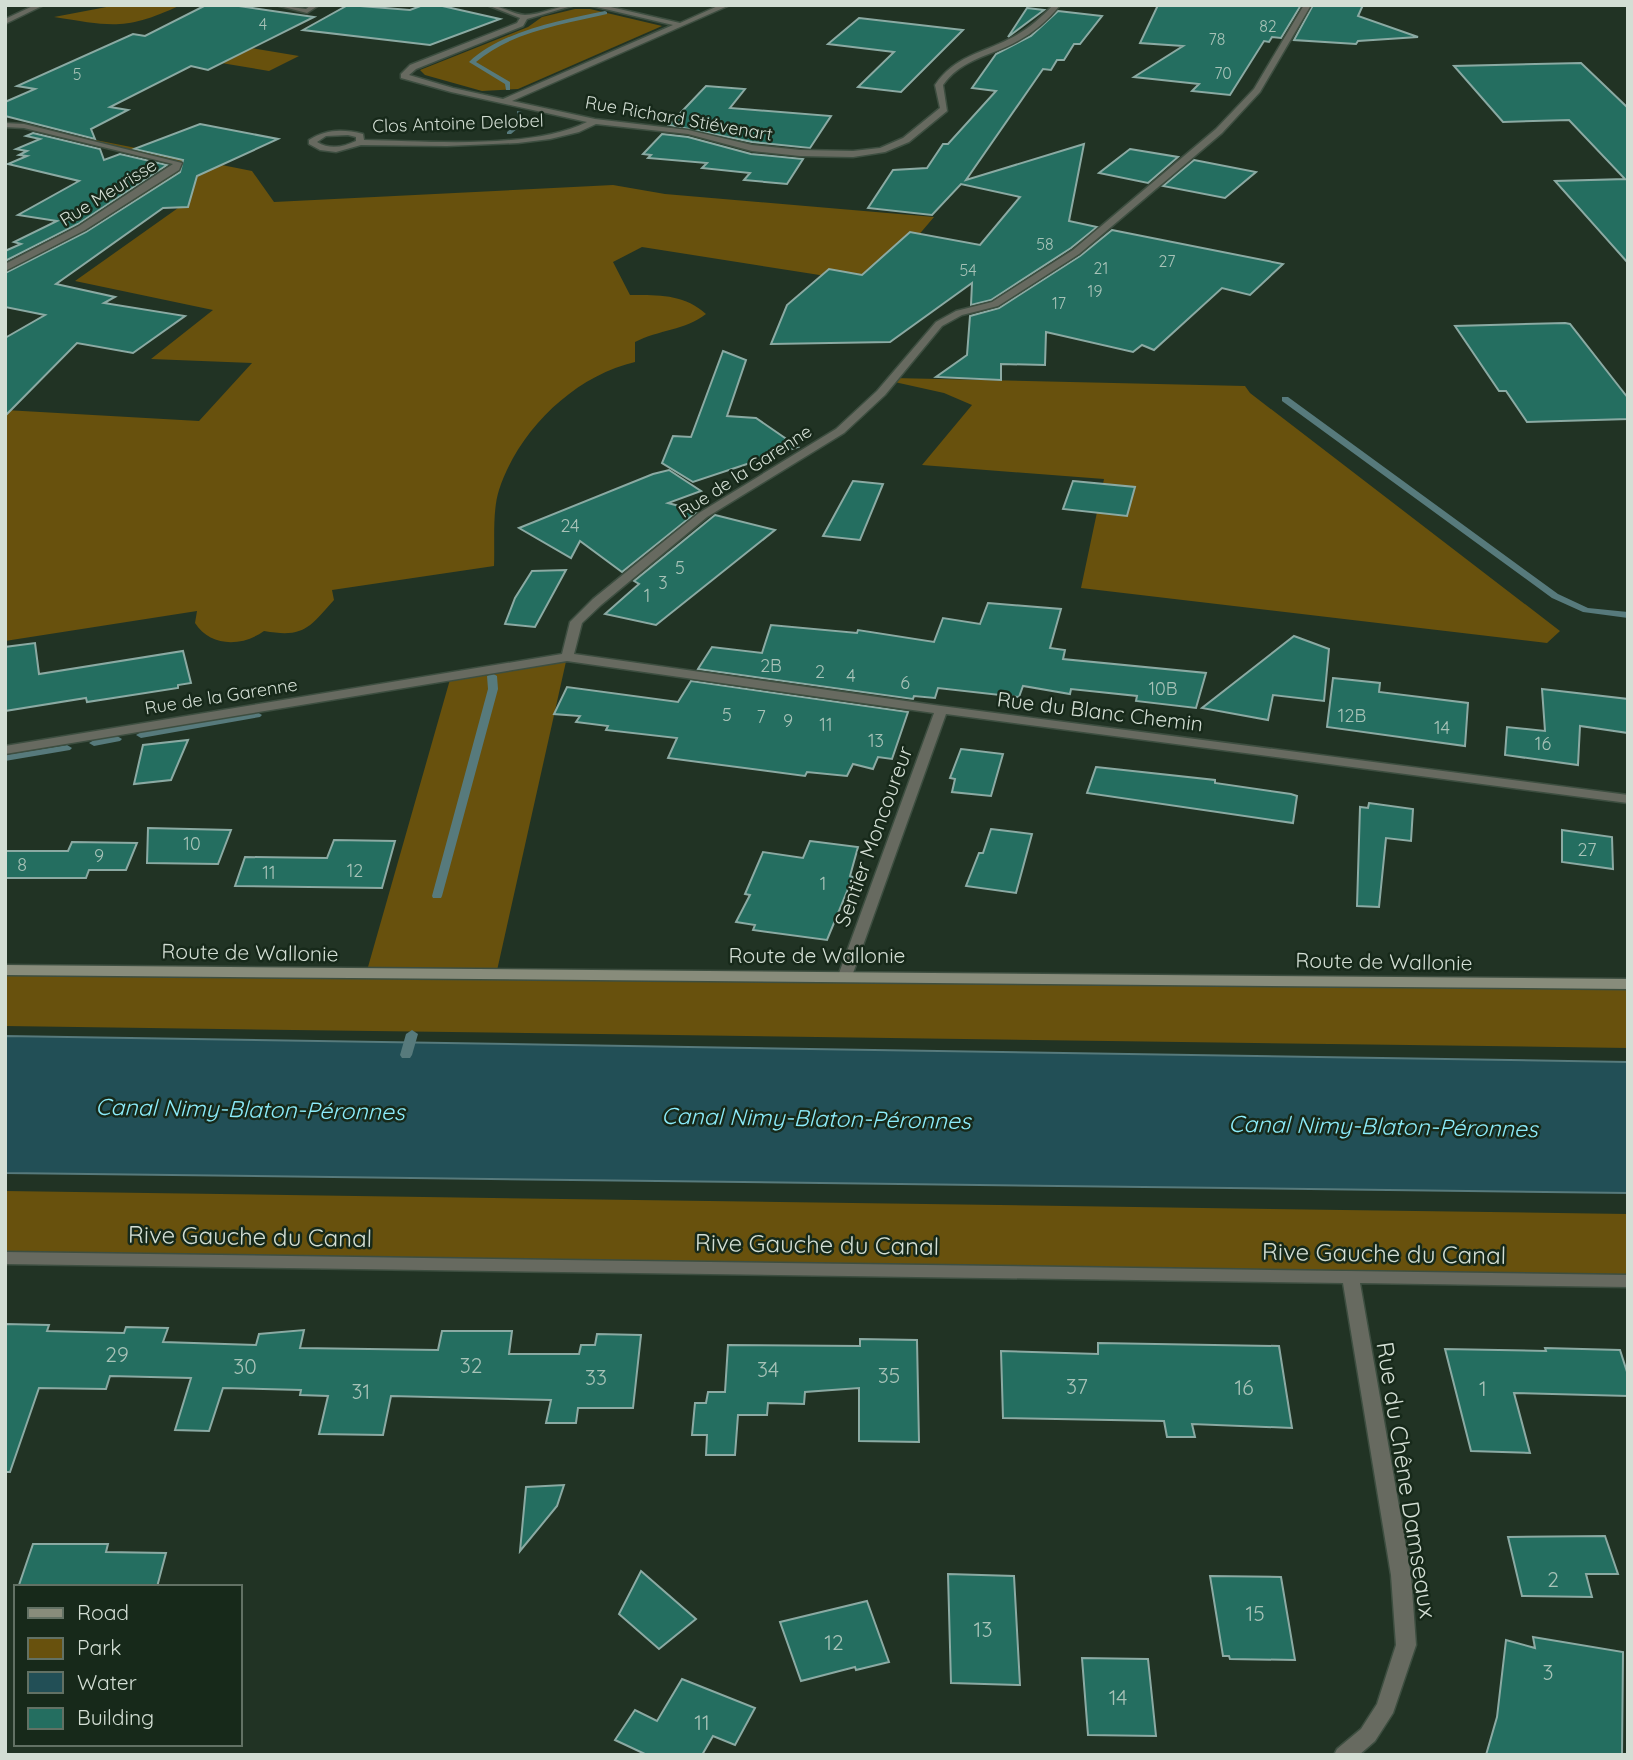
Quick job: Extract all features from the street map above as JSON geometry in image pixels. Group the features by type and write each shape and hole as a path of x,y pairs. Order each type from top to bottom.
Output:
{"main road":[{"name":"Route de Wallonie","path":"5,970 1628,984"}],"street":[{"path":"5,22 41,5"},
{"path":"279,5 306,10 316,5"},
{"path":"490,5 524,17 572,5"},
{"path":"591,5 681,25"},
{"path":"503,102 727,5"},
{"name":"Rue Richard Stiévenart","path":"524,17 520,24 413,67 403,74 410,79 503,102 595,121 688,132 774,151 828,154 871,152 906,140 944,109 939,85 955,69 977,63 994,49 1042,24 1058,5"},
{"name":"Rue de la Garenne","path":"5,750 568,657 576,622 597,603 703,515 841,431 881,393 939,324 959,313 995,304 1076,252 1219,131 1257,90 1308,5"},
{"name":"Clos Antoine Delobel","path":"360,142 360,136 340,132 317,137 312,142 318,148 333,149 360,142 467,142 530,138 577,131 595,121"},
{"name":"Rue Meurisse","path":"5,125 24,126 178,163 176,168 82,228 5,268"},
{"name":"Rue du Blanc Chemin","path":"568,657 941,710 1628,799"},
{"name":"Sentier Moncoureur","path":"845,976 941,710"},
{"name":"Rive Gauche du Canal","path":"5,1258 1628,1281"},
{"name":"Rue du Chêne Damseaux","path":"1344,1755 1368,1735 1386,1707 1406,1645 1401,1575 1350,1278"}],"green space":[{"path":"117,5 181,5 132,23 90,23 54,17"},
{"path":"575,9 590,9 662,26 518,89 482,91 425,75 420,70 528,27 542,17"},
{"path":"216,42 299,56 269,71 185,57"},
{"path":"5,122 252,171 274,202 613,185 665,194 934,217 877,284 642,247 613,262 630,295 680,299 706,314 690,323 635,342 635,362 612,369 570,393 534,427 508,468 499,490 495,518 494,566 332,590 334,600 305,629 288,633 264,631 236,642 218,640 201,631 195,623 197,611 5,641 5,410 199,421 252,363 151,359 213,310 75,281 178,208 129,199 178,163 24,126 5,125"},
{"path":"893,378 1245,386 1250,393 1560,631 1547,643 1081,588 1104,479 922,465 972,405 944,393 890,381"},
{"path":"567,657 496,975 1628,984 1628,1048 5,1026 5,970 366,974 451,676"},
{"path":"5,1191 1628,1214 1628,1281 5,1258"}],"water":[{"name":"Canal Nimy-Blaton-Péronnes","path":"5,1036 1628,1062 1628,1193 5,1173"}],"building":[{"path":"206,5 232,5 314,17 208,70 191,66 110,107 128,110 91,129 95,139 5,116 5,102 35,89 17,86 133,34 145,36"},
{"path":"348,5 410,10 423,5 438,5 500,19 430,45 303,30"},
{"path":"1158,5 1301,5 1281,38 1272,37 1269,42 1264,41 1230,95 1192,91 1199,84 1134,77 1183,46 1140,43"},
{"path":"1313,5 1363,5 1358,16 1418,37 1358,41 1356,44 1294,40"},
{"path":"1027,8 1044,10 1008,37"},
{"path":"1058,11 1102,16 1080,44 1074,44 1064,60 1057,60 1051,70 1043,69 966,180 1084,144 1069,221 1097,227 1071,248 991,300 971,305 972,283 890,342 771,344 787,305 829,269 862,275 910,232 980,245 1020,197 961,184 932,215 868,208 893,170 927,168 943,144 948,144 996,91 972,88 996,54 1031,36"},
{"path":"859,18 963,30 901,92 858,87 894,52 828,44"},
{"path":"1581,63 1628,108 1628,263 1555,181 1625,179 1569,120 1503,122 1454,66"},
{"path":"706,86 745,89 730,108 831,116 810,148 752,142 669,125"},
{"path":"200,124 278,139 197,176 188,207 163,208 56,284 115,297 104,303 185,316 133,353 77,343 5,416 5,338 45,315 5,307 5,273 86,232 180,172 183,160 134,149"},
{"path":"33,133 100,149 104,160 120,154 167,165 78,224 5,261 5,251 21,244 14,242 57,221 18,215 79,181 8,164 27,156 19,155 27,151 16,149 40,139 26,136"},
{"path":"662,134 688,137 751,154 803,159 787,184 744,180 750,173 702,168 707,163 648,158 651,155 643,154"},
{"path":"1130,149 1178,157 1148,183 1099,173"},
{"path":"1194,160 1256,172 1225,198 1163,186"},
{"path":"1112,230 1283,264 1250,295 1222,288 1154,350 1142,345 1133,352 1046,332 1045,365 1001,364 1001,380 936,377 967,355 970,316 999,308 1080,256"},
{"path":"1570,324 1628,398 1628,419 1527,422 1506,391 1499,391 1455,326"},
{"path":"723,351 746,360 727,416 756,418 798,447 693,482 662,463 673,436 691,437"},
{"path":"669,470 701,491 668,503 698,511 622,572 580,541 571,558 519,528 653,474"},
{"path":"853,481 883,484 860,540 823,536"},
{"path":"1073,481 1135,487 1127,516 1063,509"},
{"path":"715,515 775,530 656,625 605,614 639,584 634,581"},
{"path":"566,570 535,627 505,624 515,598 532,571"},
{"path":"988,603 1061,609 1050,648 1065,650 1063,659 1206,673 1196,708 1136,701 1137,696 1071,689 1070,694 1023,686 1019,697 938,688 935,698 914,696 913,699 698,669 712,647 762,653 771,625 857,633 858,630 934,642 943,618 980,624"},
{"path":"1294,636 1329,649 1324,701 1273,695 1268,720 1202,708"},
{"path":"35,643 39,674 183,651 191,683 178,685 178,688 87,702 86,698 5,711 5,647"},
{"path":"1333,678 1380,683 1379,692 1468,703 1465,746 1327,727"},
{"path":"691,681 908,712 892,759 878,757 873,769 853,764 847,776 807,772 805,776 668,758 677,738 606,730 608,726 576,722 580,716 554,714 567,687 678,702"},
{"path":"1542,689 1628,699 1628,733 1580,726 1578,765 1505,755 1507,727 1545,731"},
{"path":"188,740 171,780 134,784 143,745"},
{"path":"961,749 1003,754 991,796 952,792 955,779 950,778"},
{"path":"1096,767 1215,780 1215,783 1291,794 1297,796 1293,823 1087,793"},
{"path":"1369,803 1413,809 1411,841 1386,838 1379,907 1357,906 1360,807 1368,808"},
{"path":"148,828 231,830 218,864 147,863"},
{"path":"991,829 1032,834 1016,893 966,886 979,853 983,853"},
{"path":"1562,830 1612,837 1613,869 1562,862"},
{"path":"334,840 395,841 382,888 235,886 245,857 327,858"},
{"path":"810,841 858,847 850,876 853,877 827,940 753,930 755,925 736,922 750,895 745,894 763,852 803,858"},
{"path":"72,842 137,843 126,870 89,870 86,878 5,878 5,851 68,851"},
{"path":"5,1324 49,1325 47,1331 124,1333 126,1327 168,1328 163,1342 256,1345 259,1334 304,1330 300,1348 438,1350 442,1331 512,1331 509,1354 579,1354 581,1345 595,1345 597,1334 641,1335 633,1408 578,1408 576,1423 546,1423 551,1400 391,1396 383,1435 319,1434 328,1396 300,1395 301,1390 223,1388 209,1431 175,1430 191,1378 110,1376 106,1389 39,1388 10,1472 5,1472"},
{"path":"860,1339 917,1340 919,1442 859,1441 859,1388 805,1392 804,1404 768,1403 767,1415 738,1415 735,1455 706,1455 707,1435 692,1435 695,1403 706,1403 708,1392 725,1392 728,1345 860,1346"},
{"path":"1098,1343 1279,1346 1292,1428 1192,1424 1195,1437 1167,1437 1164,1421 1003,1418 1001,1351 1098,1354"},
{"path":"1545,1348 1620,1350 1628,1375 1628,1396 1514,1393 1530,1453 1471,1451 1445,1349 1546,1351"},
{"path":"564,1485 557,1506 520,1551 526,1487"},
{"path":"1605,1536 1618,1574 1586,1574 1592,1597 1522,1596 1508,1537"},
{"path":"33,1544 108,1544 106,1552 166,1553 158,1585 19,1585"},
{"path":"641,1571 696,1619 659,1649 619,1614"},
{"path":"948,1574 1014,1576 1020,1685 951,1683"},
{"path":"1210,1576 1281,1577 1295,1660 1230,1659 1229,1656 1223,1656"},
{"path":"867,1601 889,1662 856,1670 855,1667 801,1681 780,1622"},
{"path":"1533,1637 1623,1652 1622,1755 1486,1755 1497,1717 1506,1640 1535,1648"},
{"path":"1082,1658 1148,1659 1156,1736 1088,1735"},
{"path":"682,1679 755,1708 735,1745 713,1736 702,1755 647,1755 615,1740 635,1710 657,1721"}],"waterway":[{"path":"508,89 508,83 472,62 482,53 515,38 605,13"},
{"path":"509,133 521,123 519,112"},
{"path":"1285,399 1555,596 1586,610 1628,615"},
{"path":"437,896 493,689 492,676"},
{"path":"141,735 257,715"},
{"path":"94,743 117,739"},
{"path":"5,758 67,748"},
{"path":"406,1055 412,1034"}]}
